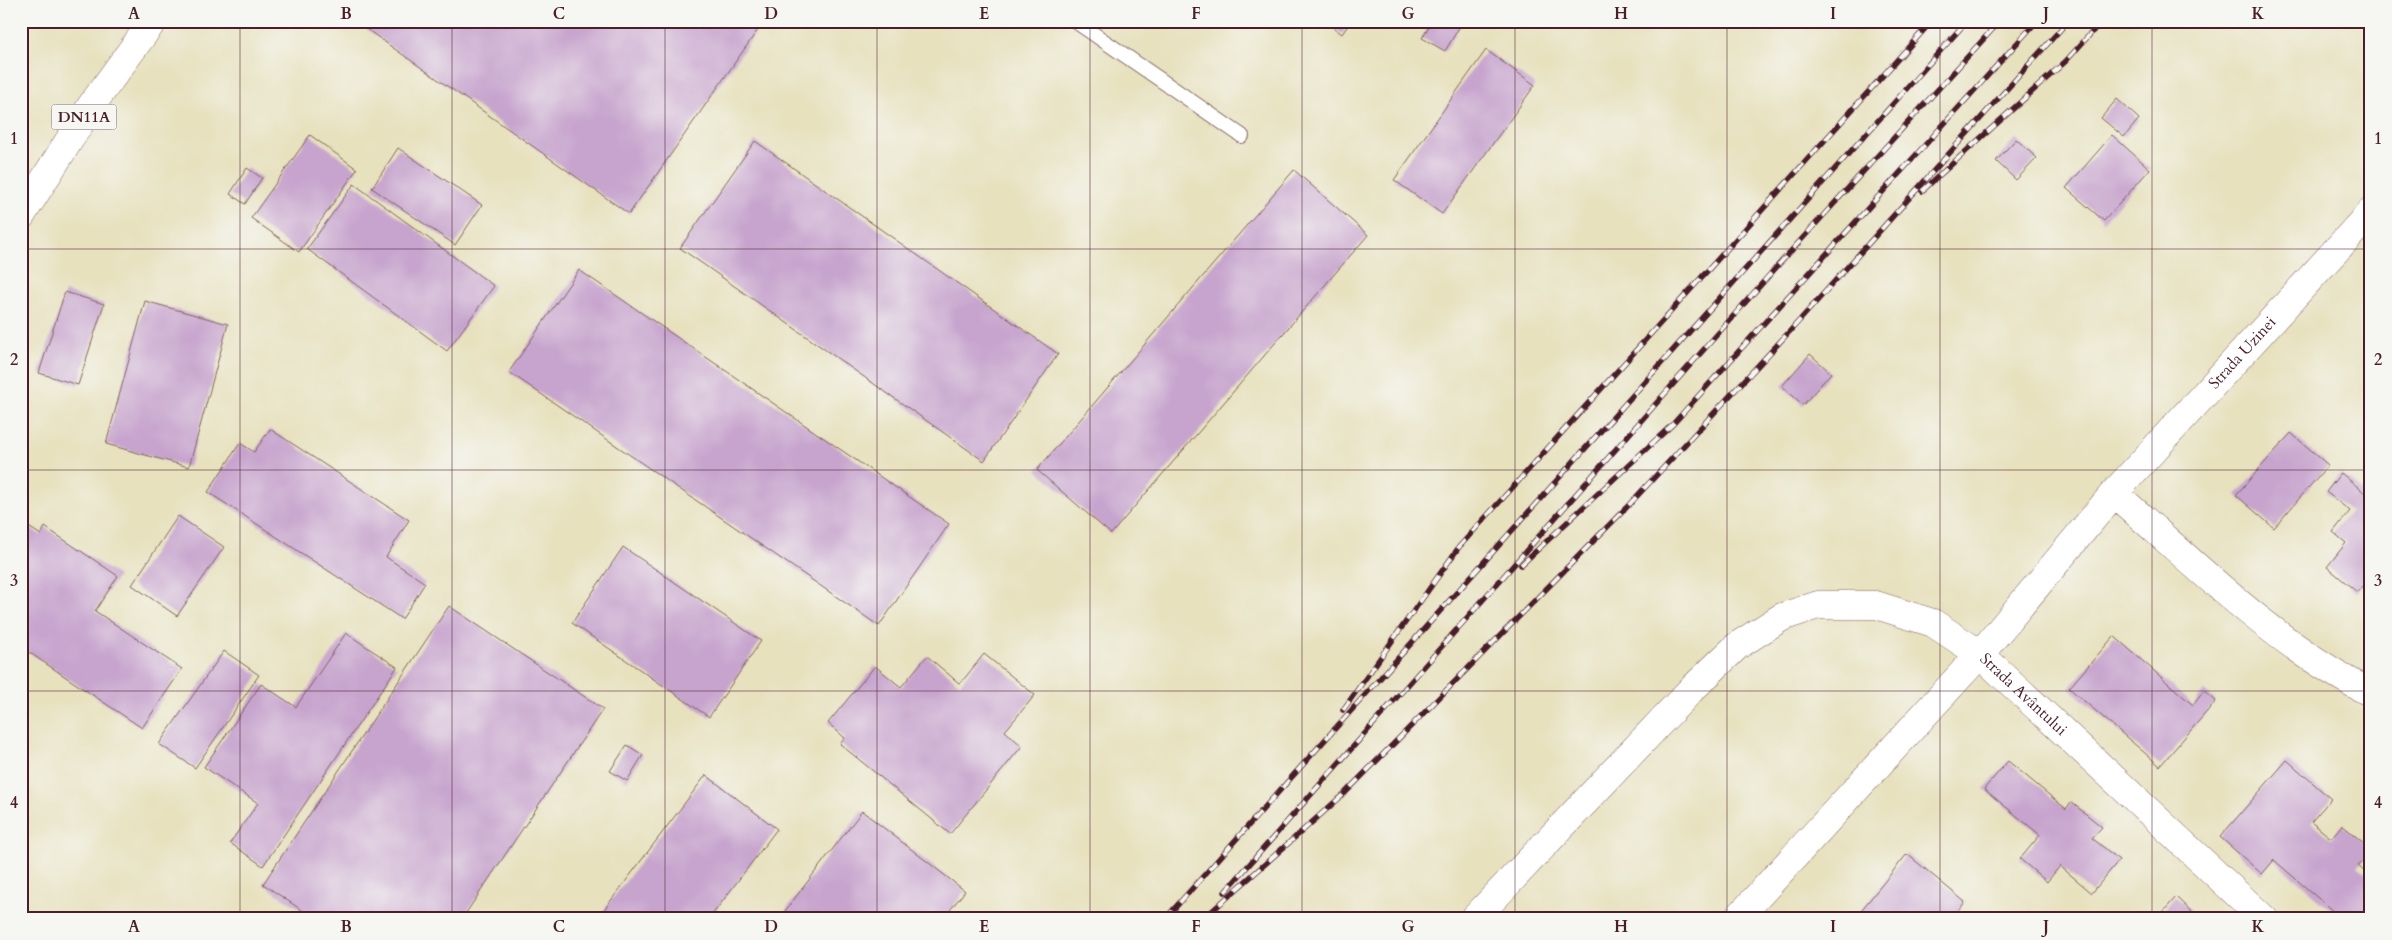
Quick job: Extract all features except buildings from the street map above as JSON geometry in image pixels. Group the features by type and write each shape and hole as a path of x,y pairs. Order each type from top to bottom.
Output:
{"street":[{"name":"DN11A","path":"21,216 91,106 152,21"},
{"name":"Strada Uzinei","path":"1980,654 2114,493 2371,212"},
{"path":"2114,493 2289,644 2333,674 2371,693"},
{"path":"1474,919 1690,691 1737,646 1782,616 1818,605 1876,605 1933,623 1980,654"},
{"name":"Strada Avântului","path":"1737,919 1980,654 2264,919"}],"lane":[{"path":"1075,21 1242,136"}],"railway":[{"path":"1343,710 1459,547 1932,21"},
{"path":"1165,919 1967,21"},
{"path":"1225,892 1781,262 2000,21"},
{"path":"1521,565 1673,424 2037,21"},
{"path":"1203,919 1345,793 1626,508 1790,331 2068,21"},
{"path":"1922,191 2066,61 2102,21"}]}
